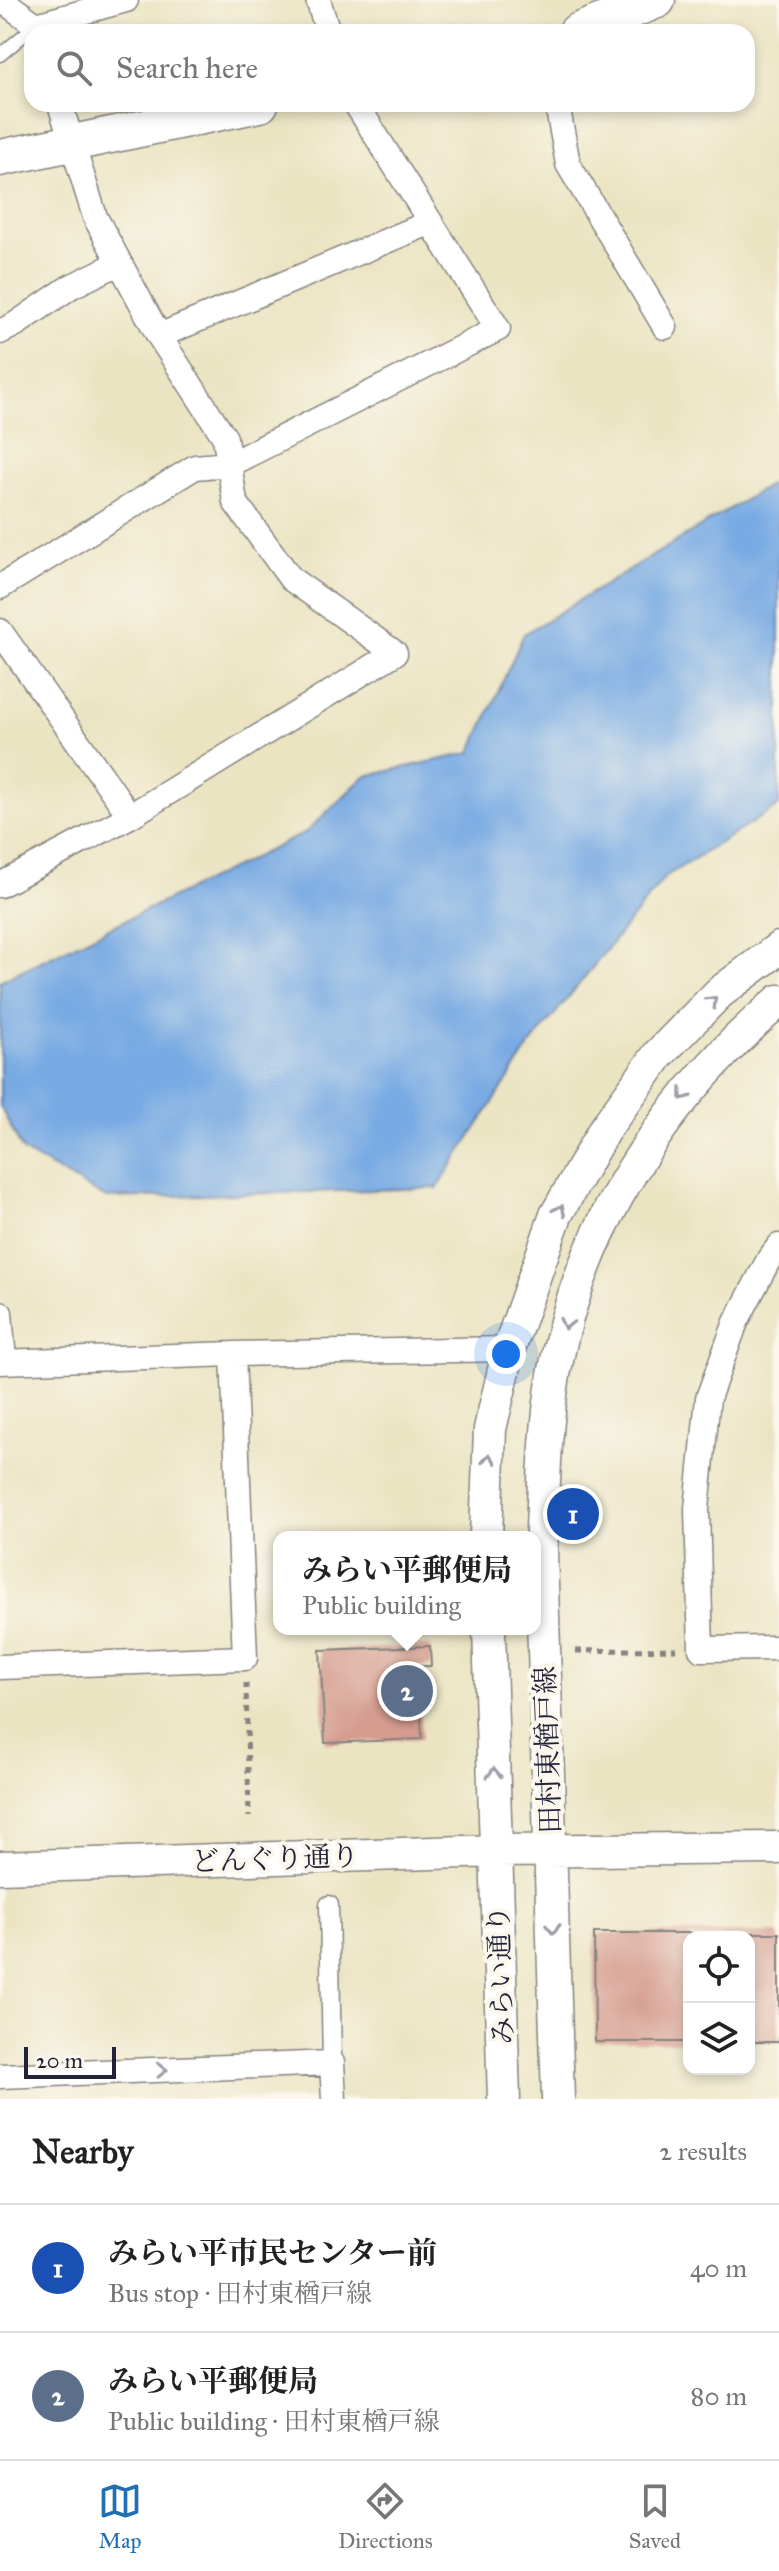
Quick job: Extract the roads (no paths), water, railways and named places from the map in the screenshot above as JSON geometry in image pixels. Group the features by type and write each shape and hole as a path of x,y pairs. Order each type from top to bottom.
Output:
{"main road":[{"path":"597,24 657,0"},
{"path":"0,158 221,112"}],"street":[{"path":"2,0 32,24"},
{"path":"50,24 126,0"},
{"path":"318,0 326,24"},
{"path":"0,885 130,816 395,653 291,579 235,502 225,438 159,336 95,217 62,112"},
{"path":"0,587 195,467 230,464 498,329 361,112"},
{"path":"558,112 568,164 665,327"},
{"path":"159,336 429,223"},
{"path":"0,332 70,287 119,263"},
{"path":"0,631 130,816"},
{"path":"486,1531 490,1429 509,1349 556,1215 604,1130 659,1054 719,993 779,948"},
{"name":"田村東楢戸線","path":"550,1851 541,1552 554,1376 574,1290 605,1217 638,1157 689,1089 742,1033 779,1001"},
{"path":"779,1246 736,1322 708,1398 697,1509 701,1649 779,1648"},
{"path":"0,1313 2,1361 509,1349"},
{"path":"0,1667 245,1658 233,1354"},
{"name":"田村東楢戸線","path":"489,1635 496,1851"},
{"name":"どんぐり通り","path":"0,1867 496,1851 779,1848"},
{"name":"みらい通り","path":"496,1851 504,2099"},
{"name":"みらい通り","path":"550,1851 558,2099"},
{"path":"329,1905 334,2099"},
{"path":"0,2076 332,2063"}],"lane":[{"path":"0,55 24,37"}],"water":[{"path":"779,479 779,806 665,877 534,1040 437,1188 106,1198 23,1151 0,1106 0,981 305,833 365,776 471,753 524,634"}],"place":[{"name":"みらい平市民センター前","path":"573,1514"},
{"name":"みらい平郵便局","path":"407,1691"}]}
